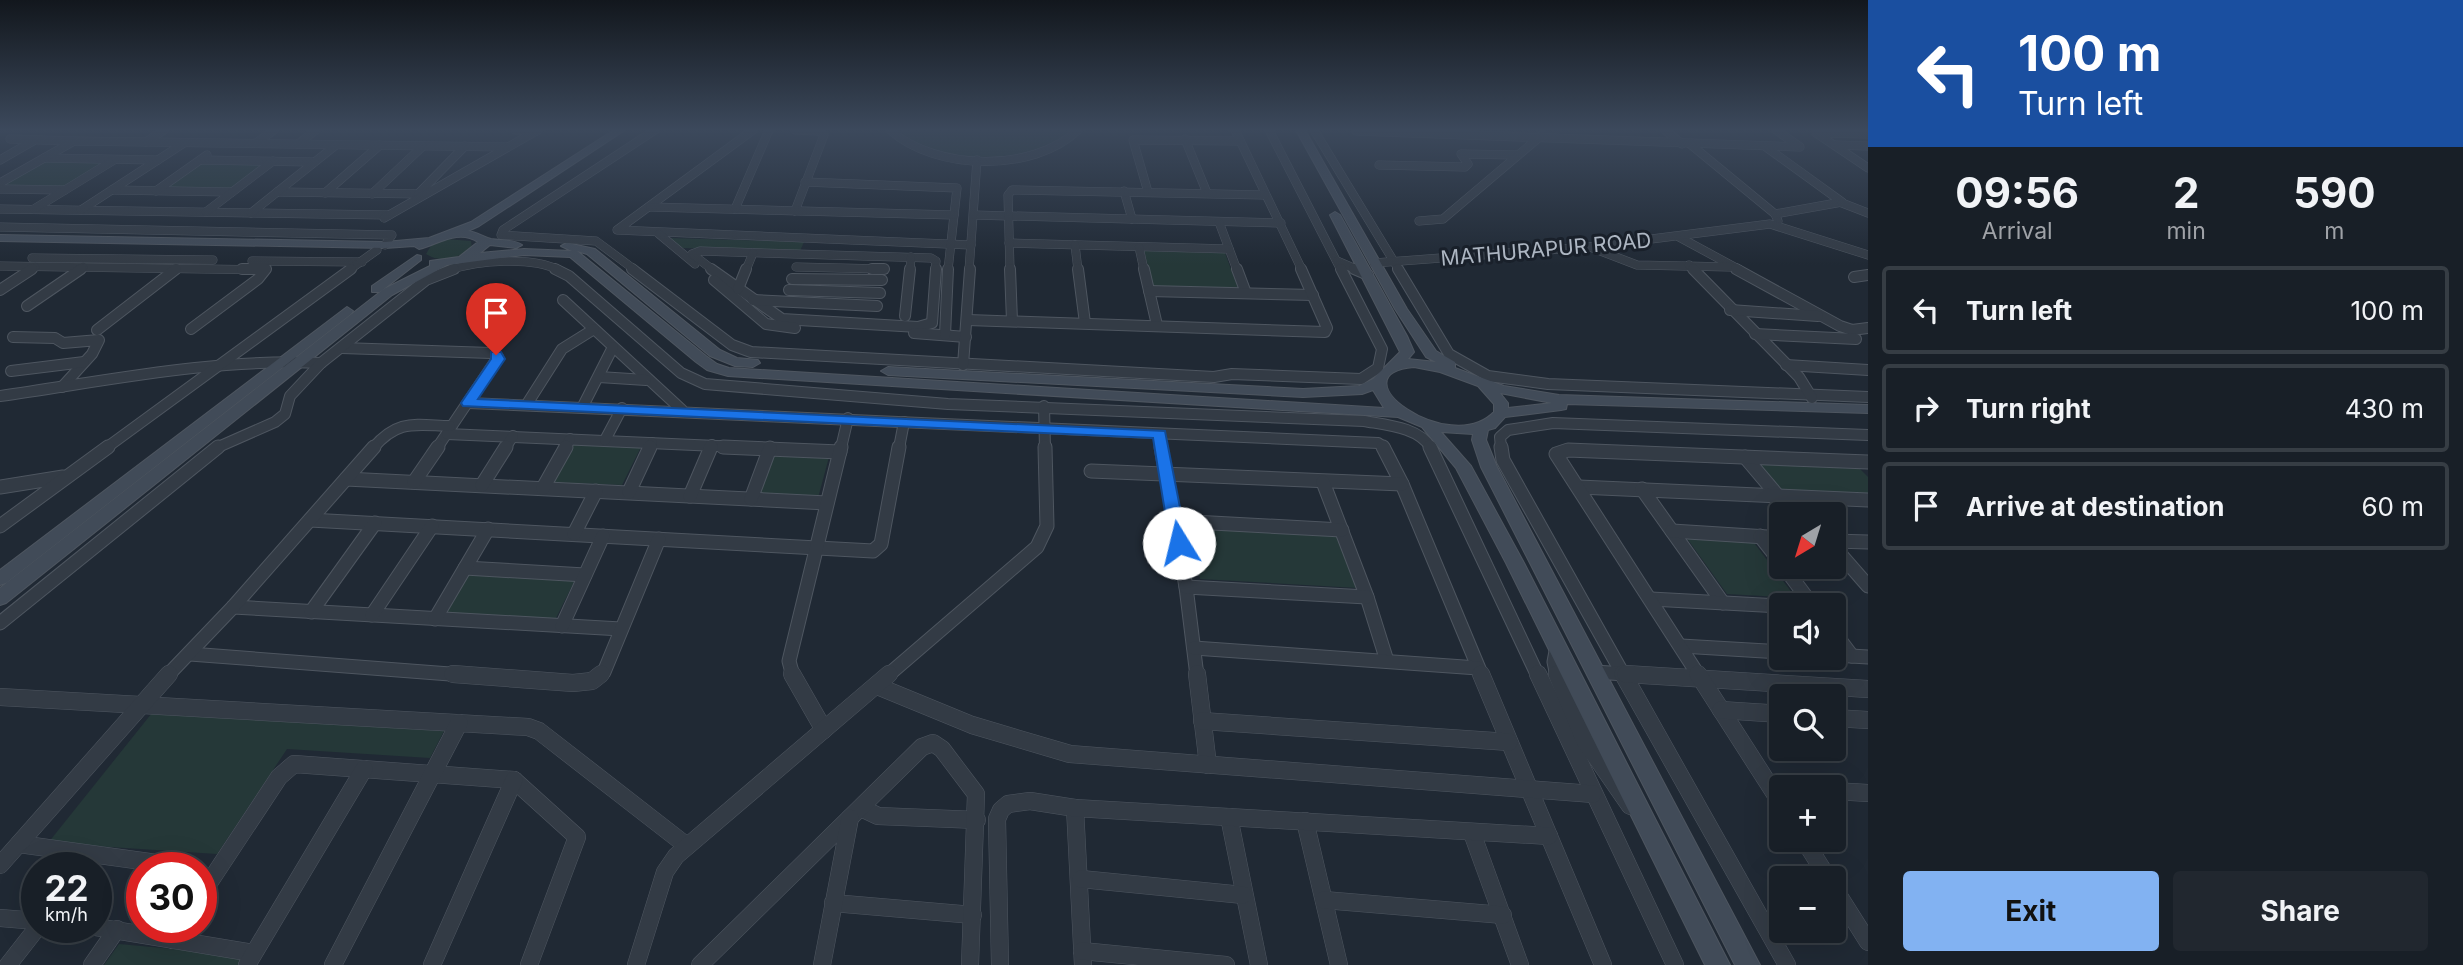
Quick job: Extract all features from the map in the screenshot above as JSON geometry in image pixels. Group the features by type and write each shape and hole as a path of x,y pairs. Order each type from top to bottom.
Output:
{"street":[{"path":"34,209 89,175"},
{"path":"81,210 134,175"},
{"path":"156,191 179,175"},
{"path":"205,212 254,175"},
{"path":"251,213 298,175"},
{"path":"325,193 346,175"},
{"path":"372,194 392,175"},
{"path":"277,192 422,194 439,175"},
{"path":"358,233 457,175"},
{"path":"0,245 381,247 427,241 458,233 550,175"},
{"path":"482,238 572,175"},
{"path":"588,175 501,233 541,250 550,265 569,276 681,373 705,384 934,403 1364,421 1391,425 1420,436 1429,444 1675,965"},
{"path":"693,175 617,230 659,234 971,245"},
{"path":"735,209 750,175"},
{"path":"795,211 808,175"},
{"path":"963,365 976,175"},
{"path":"1143,175 1148,192"},
{"path":"1200,175 1207,193"},
{"path":"968,320 1157,325 1322,334 1327,328 1281,223 1256,175"},
{"path":"0,623 223,443 275,422 285,414 290,396 321,363 426,280 472,265 541,250 596,241 742,349 963,365 1214,377 1232,374 1360,379 1378,368 1383,357 1382,349 1292,175"},
{"path":"1313,175 1406,352 1396,367"},
{"path":"1325,175 1374,263 1432,354 1483,383 1552,398 1814,401 1868,397"},
{"path":"1342,175 1449,354 1488,376 1557,384 1814,401 1868,409"},
{"path":"1419,221 1443,219 1495,175"},
{"path":"1723,175 1775,219 1868,255"},
{"path":"1804,175 1842,203 1868,214"},
{"path":"805,183 958,189 949,243 944,335"},
{"path":"0,189 65,190"},
{"path":"1012,321 1008,195 1018,189 1265,195"},
{"path":"111,190 232,192"},
{"path":"1124,191 1132,219"},
{"path":"1697,234 1842,203"},
{"path":"650,207 954,215"},
{"path":"0,209 389,215"},
{"path":"974,215 1281,223"},
{"path":"1219,222 1246,293"},
{"path":"0,228 392,235 362,262 0,526"},
{"path":"458,233 580,257 701,359 712,367 728,372 1400,413"},
{"path":"659,234 770,326 966,337"},
{"name":"MATHURAPUR ROAD","path":"1374,263 1588,247 1697,234"},
{"path":"1678,236 1845,328 1868,349"},
{"path":"0,238 381,247 442,264"},
{"path":"468,258 482,249 482,238"},
{"path":"782,319 792,279 807,239"},
{"path":"416,257 416,249 427,241"},
{"path":"1009,243 1229,249"},
{"path":"1075,245 1085,323"},
{"path":"0,598 387,292 442,264 468,258 579,247 590,251 715,353 735,362 1303,393 1362,390 1378,382 1384,373 1396,367 1436,365 1458,371"},
{"path":"1139,247 1157,325"},
{"path":"1588,247 1637,265 1734,267"},
{"path":"700,251 800,254 927,257 936,261 932,323 918,327 782,319 692,254 700,251"},
{"path":"738,289 753,253"},
{"path":"876,324 886,256"},
{"path":"0,579 416,257"},
{"path":"905,316 911,257"},
{"path":"0,258 362,262"},
{"path":"1337,261 1367,275"},
{"path":"1689,265 1786,365 1814,401"},
{"path":"0,266 266,269 258,279 191,329"},
{"path":"0,290 35,267"},
{"path":"27,306 83,267"},
{"path":"796,267 884,269"},
{"path":"97,330 176,269"},
{"path":"1854,276 1868,275"},
{"path":"792,279 882,280"},
{"path":"789,290 880,293"},
{"path":"1149,291 1313,295"},
{"path":"563,300 646,380 682,410"},
{"path":"753,300 877,306"},
{"path":"1730,310 1822,316"},
{"path":"1845,328 1868,328"},
{"path":"527,404 562,349 594,329"},
{"path":"1755,334 1856,340"},
{"path":"13,338 50,338 64,343 99,340 62,387"},
{"path":"583,406 613,347"},
{"path":"342,348 496,355 498,359 414,482"},
{"path":"0,396 216,366 282,361 321,363"},
{"path":"11,372 84,362"},
{"path":"1786,365 1868,370"},
{"path":"599,377 646,380"},
{"path":"1378,382 1380,392 1387,403 1400,413 1428,425 1447,429 1481,429 1494,422 1501,413 1501,403 1483,383"},
{"path":"468,403 1372,441 1385,448 1402,484 1603,965"},
{"path":"636,965 665,872 687,846 1037,547 1047,526 1044,406"},
{"path":"1501,413 1564,406 1868,417"},
{"path":"605,440 622,408"},
{"path":"824,730 791,672 789,661 814,549 848,418"},
{"path":"310,520 866,552 881,544 904,422"},
{"path":"1787,965 1503,460 1500,442 1503,432 1553,423 1868,435"},
{"path":"0,865 140,704 233,607 391,429 403,425 513,436 840,452"},
{"path":"1428,425 1463,466 1557,646 1717,965"},
{"path":"1481,429 1479,440 1489,467 1748,965"},
{"path":"1159,434 1169,475 1186,587 1208,765"},
{"path":"482,485 513,436"},
{"path":"543,488 570,439"},
{"path":"629,492 652,443"},
{"path":"690,496 712,445"},
{"path":"751,499 770,448"},
{"path":"1769,777 1721,710 1579,487 1556,457 1559,451 1745,457 1865,465"},
{"path":"1745,457 1778,496"},
{"path":"1091,471 1402,484"},
{"path":"0,487 67,476"},
{"path":"346,479 827,503"},
{"path":"1323,482 1367,597 1387,661"},
{"path":"1579,487 1868,500"},
{"path":"1642,489 1723,603"},
{"path":"574,534 596,491"},
{"path":"1175,521 1342,530"},
{"path":"311,612 375,523"},
{"path":"372,615 432,526"},
{"path":"435,619 488,529"},
{"path":"1672,531 1769,537"},
{"path":"562,626 603,536"},
{"path":"1760,536 1769,548"},
{"path":"190,654 584,683 592,681 604,672 659,539"},
{"path":"1846,541 1868,542"},
{"path":"1846,561 1868,586"},
{"path":"465,568 585,575"},
{"path":"1186,587 1367,597"},
{"path":"1651,599 1769,605"},
{"path":"233,607 621,629"},
{"path":"1846,643 1860,656"},
{"path":"1681,646 1769,651"},
{"path":"1194,648 1478,668"},
{"path":"1595,672 1868,689"},
{"path":"877,686 953,720 1019,743 1070,754 1593,794"},
{"path":"0,697 528,727 539,731 687,846"},
{"path":"1721,710 1769,713"},
{"path":"1846,719 1868,720"},
{"path":"1202,722 1509,742"},
{"path":"334,965 459,723"},
{"path":"700,965 922,747 933,743 943,749 973,786 977,820 970,965"},
{"path":"217,860 289,766 303,763 514,780 577,837 564,878 529,965"},
{"path":"203,943 250,959 364,769"},
{"path":"432,965 514,780"},
{"path":"1846,792 1868,793"},
{"path":"1000,965 998,812 1015,801 1075,808 1549,836"},
{"path":"1075,808 1081,878 1082,958 1226,965"},
{"path":"856,813 977,820"},
{"path":"822,965 833,902 856,813"},
{"path":"1229,817 1259,965"},
{"path":"1305,821 1339,965"},
{"path":"1472,833 1520,965"},
{"path":"19,844 126,859"},
{"path":"1081,878 1243,895"},
{"path":"1324,900 1503,915"},
{"path":"833,902 973,915"},
{"path":"1846,907 1868,942"},
{"path":"0,918 21,920"},
{"path":"112,929 126,930"},
{"path":"92,965 117,929"},
{"path":"8,965 25,943"}],"shaded area":[{"path":"19,175 83,175 62,188 0,186"},
{"path":"183,175 250,175 230,190 165,189"},
{"path":"668,238 804,242 800,251 681,248"},
{"path":"446,239 471,241 472,248 461,255 444,259 426,254 432,244"},
{"path":"1144,251 1225,253 1239,291 1154,289"},
{"path":"571,443 641,447 622,485 549,482"},
{"path":"772,453 829,457 818,498 758,494"},
{"path":"1758,464 1860,469 1868,477 1868,495 1781,491"},
{"path":"1190,524 1339,532 1358,588 1200,579"},
{"path":"1686,537 1752,540 1769,562 1769,579 1782,579 1792,593 1769,593 1769,596 1727,594"},
{"path":"467,573 575,580 554,622 442,614"},
{"path":"152,713 444,731 430,758 287,749 217,854 48,843"},
{"path":"119,944 250,956 245,965 104,965"}],"route":[{"path":"496,355 498,359 468,403 710,411 1159,434 1169,475 1179,543"}]}
